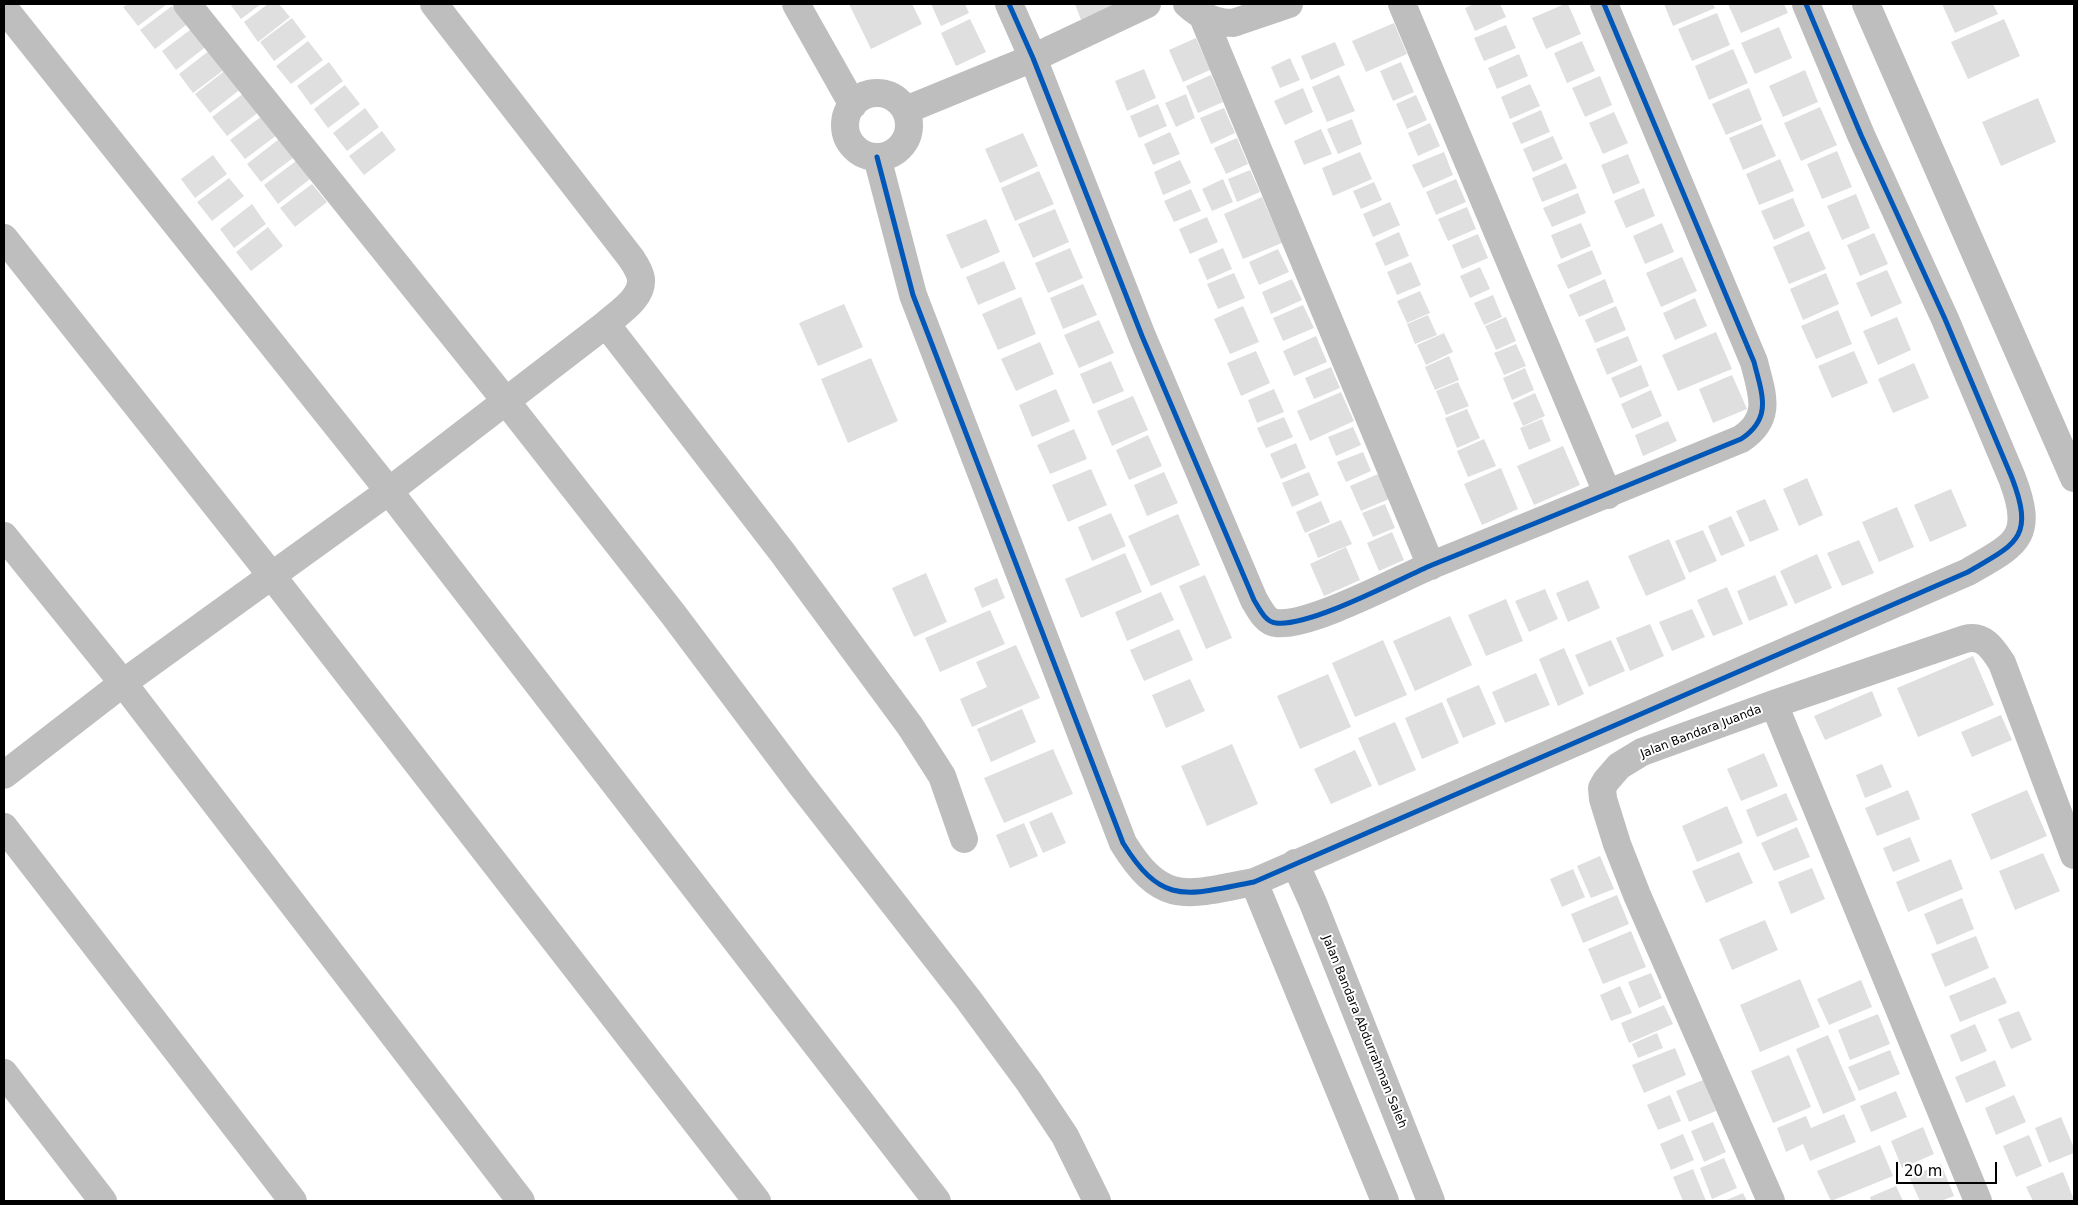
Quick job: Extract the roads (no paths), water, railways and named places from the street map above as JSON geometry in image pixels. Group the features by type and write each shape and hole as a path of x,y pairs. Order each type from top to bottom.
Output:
{"street":[{"path":"187,4 505,400 673,614 802,786 1007,1052 1065,1136 1097,1201"},
{"path":"4,775 123,683 388,491 606,324 635,298 640,289 639,271 620,243 434,4"},
{"path":"796,4 853,105"},
{"path":"1009,4 1033,58 1142,336 1254,600 1265,617 1275,623 1296,621 1322,614 1431,566 1608,495 1741,439 1751,432 1762,418 1764,400 1754,362 1604,4"},
{"path":"906,110 1033,58 1147,4"},
{"path":"1195,10 1218,22 1232,23 1288,4"},
{"path":"1402,4 1608,495"},
{"path":"877,157 913,295 1123,842 1134,860 1162,888 1179,892 1197,892 1254,882 1968,572 2002,552 2018,537 2023,517 2020,498 1945,319 1862,135 1806,4"},
{"path":"1866,4 2074,478"},
{"path":"4,8 388,491 937,1201"},
{"path":"1195,10 1431,566"},
{"path":"870,94 890,96 899,102 906,110 909,126 905,142 888,156 877,157 867,155 851,143 845,124 853,105 860,98 870,94"},
{"path":"4,238 272,576 757,1201"},
{"path":"606,324 782,552 901,713 942,776 964,839"},
{"path":"4,536 123,683 521,1201"},
{"name":"Jalan Bandara Juanda","path":"1771,1201 1637,895 1617,844 1603,799 1602,788 1606,781 1620,766 1642,752 1965,638 1980,638 1988,643 2002,663 2074,855"},
{"path":"1774,704 1978,1201"},
{"path":"4,827 293,1201"},
{"name":"Jalan Bandara Abdurrahman Saleh","path":"1295,863 1317,912 1431,1201"},
{"path":"1254,882 1385,1201"},
{"path":"4,1073 103,1201"}]}
